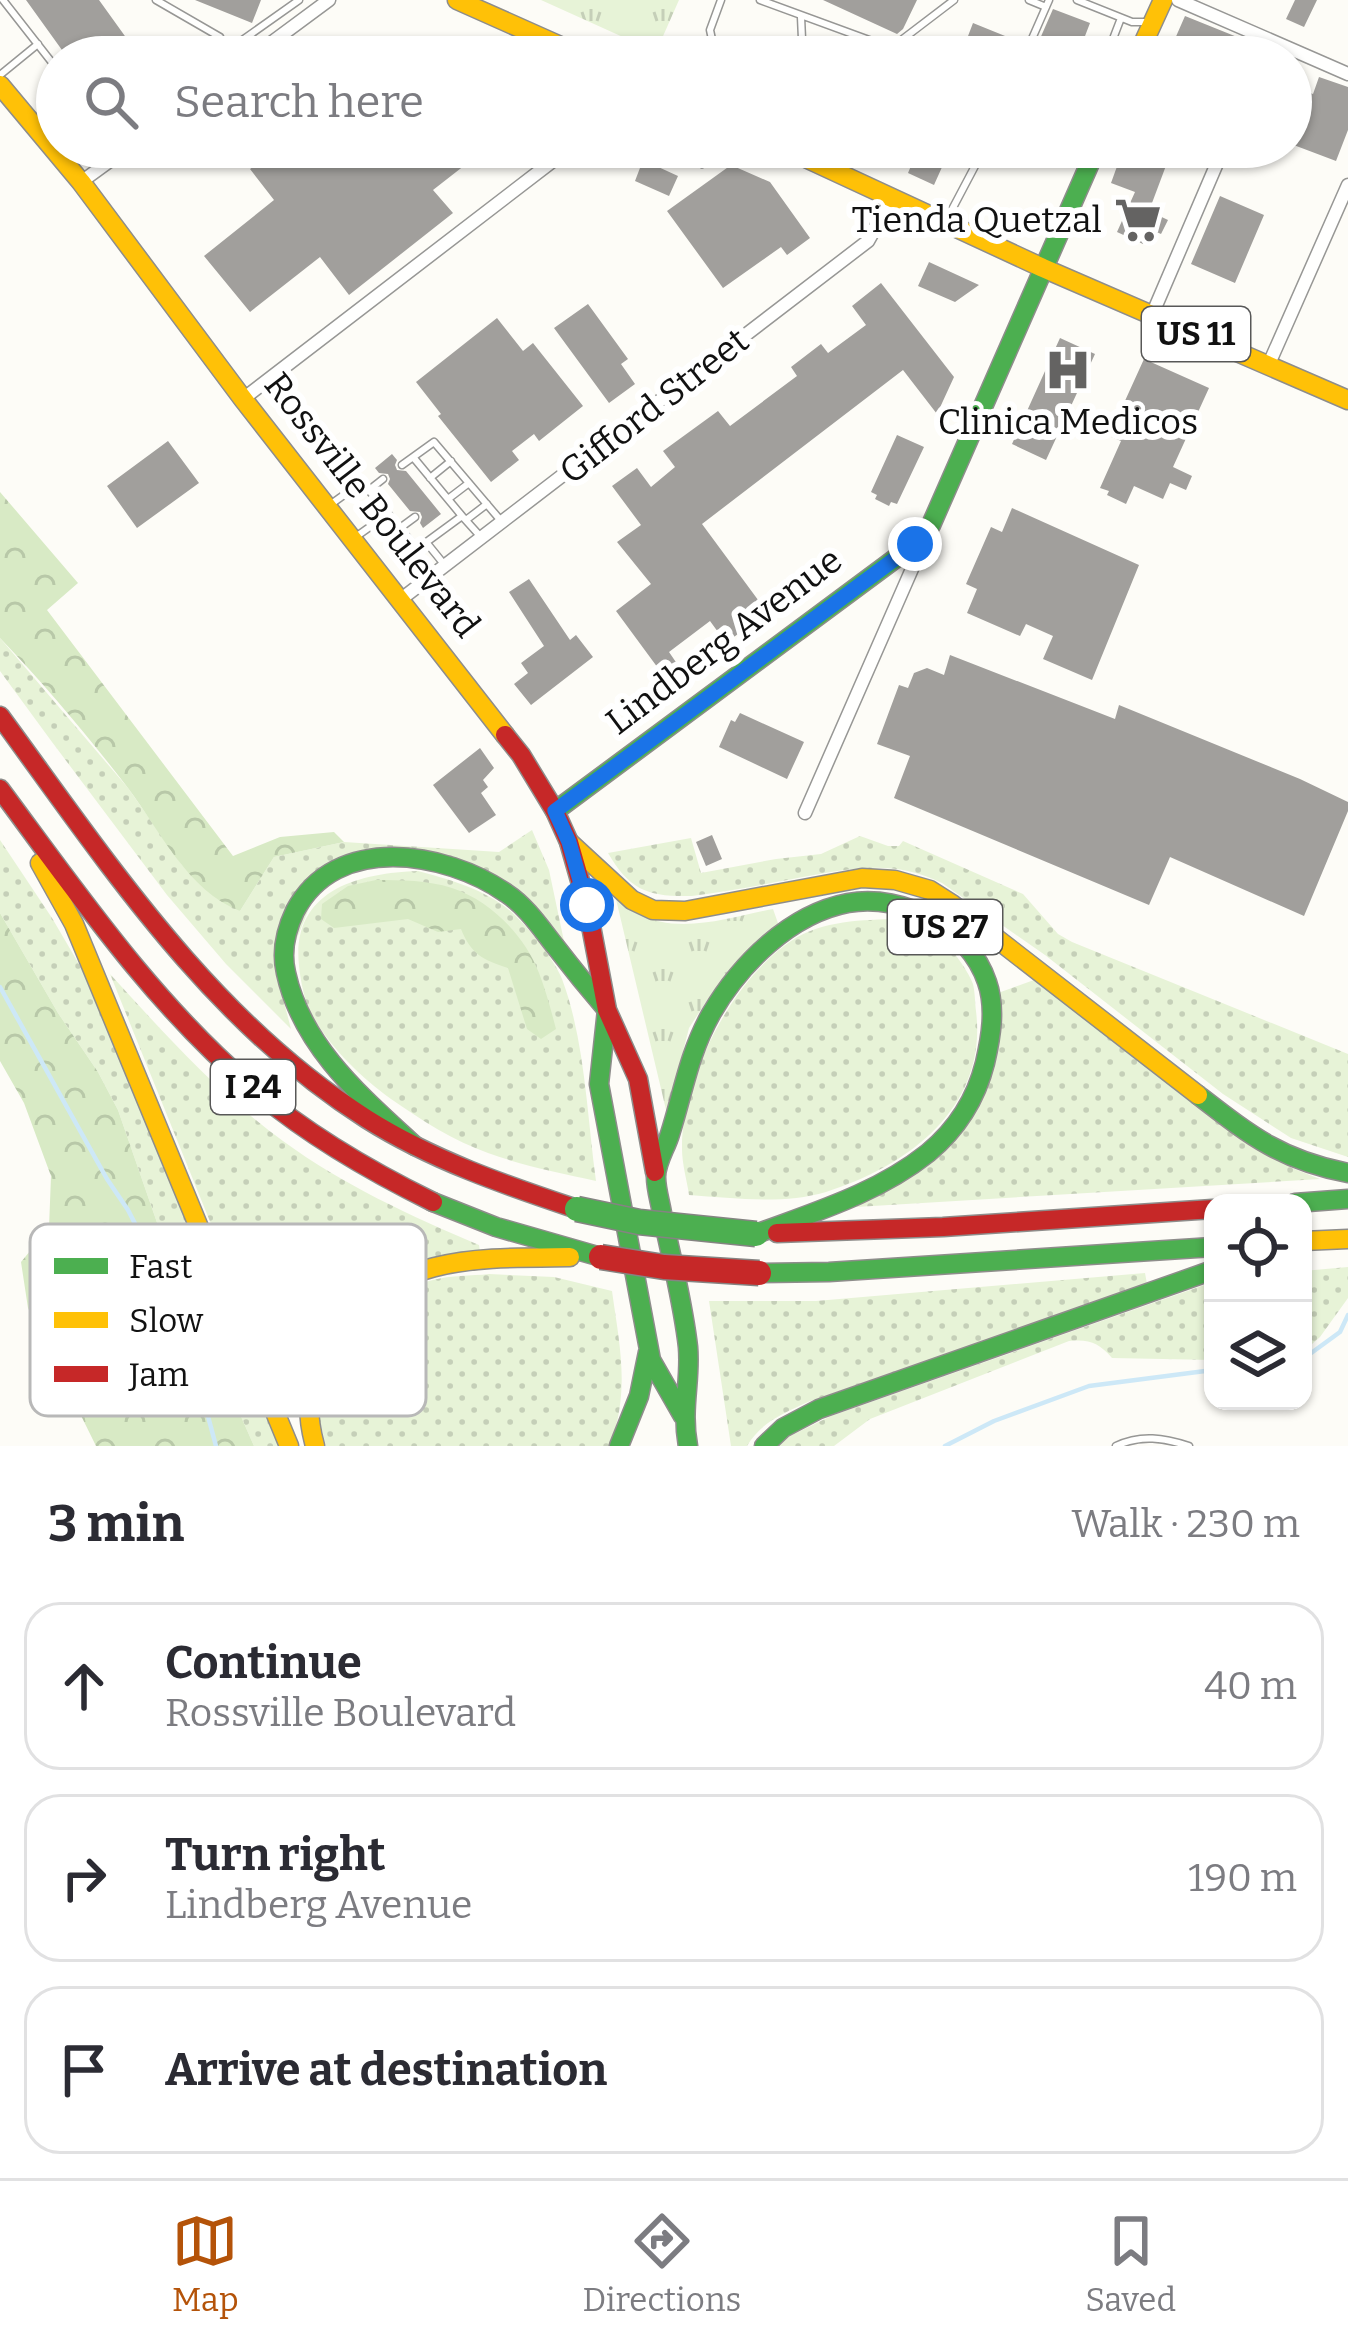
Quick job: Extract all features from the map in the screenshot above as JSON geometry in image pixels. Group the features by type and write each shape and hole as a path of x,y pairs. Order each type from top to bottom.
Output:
{"main road":[{"path":"457,0 538,36"},
{"name":"Rossville Boulevard","path":"0,85 36,115"},
{"name":"Rossville Boulevard","path":"73,168 243,399 521,755 555,811 587,905 607,1010 638,1079 688,1352 683,1416 688,1446"},
{"name":"US 11","path":"827,168 1348,400"},
{"path":"931,525 1088,168"},
{"name":"Lindberg Avenue","path":"555,811 915,544 931,525"},
{"name":"I 24","path":"0,716 124,882 203,978 267,1043 363,1117 493,1181 577,1209 639,1222 756,1234 1204,1210"},
{"path":"0,791 74,924 198,1224"},
{"name":"I 24","path":"0,791 116,944 202,1041 250,1085 310,1133 367,1169 437,1204 505,1230 601,1257 664,1267 759,1273 1204,1248"},
{"path":"569,842 632,900 653,910 685,911 862,878 896,880 930,890 1256,1140 1289,1157 1348,1173"},
{"path":"416,1146 330,1065 305,1028 292,993 285,970 288,924 315,885 332,871 355,860 398,857 446,864 476,875 508,894 536,921 607,1010"},
{"name":"US 27","path":"655,1172 700,1030 728,986 788,930 848,904 881,902 911,908 943,924 974,954 990,994 991,1040 970,1108 928,1153 904,1170 756,1234"},
{"name":"Rossville Boulevard","path":"607,1010 599,1084 651,1360 683,1416"},
{"path":"1312,1202 1348,1199"},
{"path":"1312,1241 1348,1239"},
{"path":"426,1268 472,1259 601,1257"},
{"path":"764,1446 783,1428 818,1409 1204,1273"},
{"path":"619,1446 639,1396 649,1349"},
{"path":"277,1416 289,1446"},
{"path":"310,1416 315,1446"}],"street":[{"path":"273,36 306,4 329,0"},
{"path":"1178,0 1261,36"},
{"path":"1312,58 1348,74"},
{"path":"81,182 100,168"},
{"path":"243,399 544,168"},
{"path":"1152,315 1215,168"},
{"path":"1268,366 1348,185"},
{"name":"Gifford Street","path":"400,600 868,241 892,198"},
{"path":"806,813 931,525"}],"lane":[{"path":"2,0 36,42"},
{"path":"156,0 218,36"},
{"path":"711,36 721,0"},
{"path":"760,0 854,36"},
{"path":"908,36 954,0"},
{"path":"1029,0 1047,4 1033,36"},
{"path":"1077,0 1132,22 1158,11"},
{"path":"257,36 306,4"},
{"path":"801,17 802,36"},
{"path":"1114,36 1121,18"},
{"path":"0,75 36,46"},
{"path":"946,223 974,168"},
{"path":"402,465 434,442 502,522"},
{"path":"413,458 482,538"},
{"path":"430,478 451,461"},
{"path":"369,490 383,479"},
{"path":"327,507 362,482 417,549 487,504"},
{"path":"433,505 469,483"},
{"path":"353,539 388,514"},
{"path":"400,528 415,517"},
{"path":"426,542 445,566"},
{"path":"1116,1446 1162,1437 1189,1446"}],"green space":[{"path":"541,0 679,0 663,36 621,36"},
{"path":"0,492 78,583 47,610 233,856 280,837 334,832 344,842 274,857 240,911 190,875 97,749 0,638"},
{"path":"0,638 128,788 182,865 240,911 274,857 344,842 499,852 532,830 549,870 565,946 479,868 326,866 279,983 291,1029 167,895 52,742 0,671"},
{"path":"860,836 888,846 903,841 1023,894 1058,934 1072,942 1348,1054 1348,1157 1291,1138 1223,1094 1045,955 942,883 901,870 860,868 677,896 652,893 633,884 608,853 691,838 701,873 821,854"},
{"path":"0,840 83,971 188,1224 157,1224 118,1110 0,913"},
{"path":"418,871 473,889 504,906 558,970 580,1053 596,1181 501,1158 438,1129 369,1082 314,1019 301,980 299,940 317,904 351,882"},
{"path":"376,880 443,885 493,911 533,959 556,1029 541,1039 527,1029 508,968 479,955 461,929 438,932 408,919 334,928 321,919 322,904 348,886"},
{"path":"615,895 653,920 705,923 773,909 779,926 708,999 689,1028 667,1114"},
{"path":"0,913 118,1110 157,1224 49,1224 51,1176 24,1103 0,1061"},
{"path":"899,919 947,945 973,984 976,1045 956,1104 913,1149 857,1181 826,1192 775,1199 689,1195 682,1149 690,1092 714,1033 749,980 769,958 803,934 843,923"},
{"path":"110,974 259,1123 329,1172 479,1245 480,1252 426,1262 426,1224 211,1224"},
{"path":"1034,980 1292,1168 1320,1179 856,1207 948,1145 998,993"},
{"path":"30,1251 30,1312 28,1308 21,1262"},
{"path":"1348,1267 1348,1298 1312,1344 1312,1302 1312,1270"},
{"path":"1145,1273 1147,1284 808,1402 766,1424 747,1446 731,1446 709,1301 816,1301"},
{"path":"447,1277 554,1277 612,1291 622,1387 610,1446 326,1446 320,1416 426,1416 426,1282"},
{"path":"1204,1285 1204,1360 1112,1358 1094,1343 1069,1341 870,1419 834,1446 776,1446 831,1416"},
{"path":"81,1416 241,1416 254,1446 96,1446"},
{"path":"241,1416 268,1416 281,1446 254,1446"}],"building":[{"path":"26,0 99,0 125,36 52,36"},
{"path":"195,0 261,0 252,23"},
{"path":"823,0 917,0 897,34"},
{"path":"1295,0 1317,0 1304,27 1286,19"},
{"path":"1053,9 1090,23 1085,36 1041,36"},
{"path":"1185,16 1235,36 1176,36"},
{"path":"973,23 1005,36 968,36"},
{"path":"1319,77 1348,87 1348,130 1336,161 1312,152 1313,94"},
{"path":"461,168 433,190 453,213 349,295 320,257 250,312 204,256 274,200 250,169"},
{"path":"640,168 660,168 678,176 669,196 635,181"},
{"path":"727,168 738,168 770,182 810,238 787,255 781,247 723,288 667,211"},
{"path":"910,168 942,168 934,185 908,173"},
{"path":"1116,168 1165,168 1149,211 1168,220 1161,234 1150,229 1143,244 1117,232 1135,192 1111,183"},
{"path":"1220,196 1264,215 1235,283 1191,264"},
{"path":"929,262 979,285 955,302 918,286"},
{"path":"881,283 954,377 937,414 903,370 702,524 767,612 726,643 710,621 669,652 684,674 669,683 616,611 651,584 617,542 641,525 612,486 637,468 651,487 675,467 663,451 718,411 730,426 797,376 791,367 821,344 828,353 866,325 852,306"},
{"path":"588,304 628,359 621,364 635,384 609,403 554,328"},
{"path":"497,318 523,351 533,343 583,406 539,441 534,434 512,451 519,460 491,482 416,382"},
{"path":"1060,338 1095,354 1046,460 1012,444"},
{"path":"1144,359 1209,388 1173,467 1192,476 1186,490 1170,483 1163,499 1134,486 1126,504 1100,488 1121,441 1109,436"},
{"path":"897,435 924,447 897,504 889,506 871,492"},
{"path":"168,441 199,483 137,528 107,486"},
{"path":"392,454 397,470 406,471 441,514 423,528 420,512 410,511 388,484 388,474 375,468"},
{"path":"1012,508 1139,565 1092,680 1043,659 1053,636 1026,624 1020,636 967,613 977,589 966,584 991,527 1002,532"},
{"path":"529,579 570,640 576,635 593,657 531,705 514,684 528,673 521,663 544,646 509,592"},
{"path":"950,655 1115,719 1119,705 1348,802 1304,916 1170,857 1149,905 894,798 910,756 877,744 899,685 908,688 914,673 927,668 944,675"},
{"path":"740,713 804,742 787,779 719,747 731,720 735,722"},
{"path":"480,748 494,768 483,780 488,787 481,793 496,815 469,833 433,785"},
{"path":"712,835 722,859 706,866 696,842"}],"waterway":[{"path":"0,987 135,1224"},
{"path":"1312,1352 1340,1332 1348,1315"},
{"path":"945,1446 994,1421 1089,1386 1204,1371"},
{"path":"208,1416 216,1446"}],"traffic: fast":[{"path":"555,811 915,544 931,525 1088,168"},
{"path":"415,1146 355,1089 320,1047 305,1024 286,973 285,941 295,911 313,886 337,869 364,860 423,860 453,867 506,893 532,917 607,1010 599,1084 651,1360 683,1416"},
{"path":"688,1446 688,1347 656,1177 703,1029 736,977 769,944 806,918 869,901 932,918 966,945 990,992 989,1043 971,1101 948,1134 909,1167 845,1200 756,1234"},
{"path":"1198,1095 1268,1144 1304,1161 1348,1173"},
{"path":"1312,1202 1348,1199"},
{"path":"433,1202 496,1227 601,1257"},
{"path":"577,1209 639,1222 756,1234"},
{"path":"759,1273 1204,1248"},
{"path":"764,1446 783,1428 819,1409 1204,1273"},
{"path":"619,1446 639,1396 648,1352"}],"traffic: slow":[{"path":"457,0 538,36"},
{"path":"1147,36 1163,0"},
{"path":"0,85 36,128"},
{"path":"69,168 505,735"},
{"path":"827,168 1348,400"},
{"path":"569,842 632,900 653,910 685,911 862,878 895,880 930,890 1198,1095"},
{"path":"40,863 74,924 198,1224"},
{"path":"1312,1241 1348,1239"},
{"path":"426,1270 503,1258 570,1257"},
{"path":"277,1416 289,1446"},
{"path":"310,1416 315,1446"}],"traffic: jam":[{"path":"0,716 165,936 259,1035 311,1080 417,1147 577,1209"},
{"path":"505,735 555,811 569,842 587,905 607,1010 638,1079 655,1172"},
{"path":"0,789 119,947 218,1057 318,1137 433,1202"},
{"path":"777,1233 1204,1210"},
{"path":"601,1257 664,1267 759,1273"}],"place":[{"name":"Tienda Quetzal","path":"1138,220"},
{"name":"Clinica Medicos","path":"1068,370"}],"route":[{"path":"587,905 555,811 915,544"}]}
